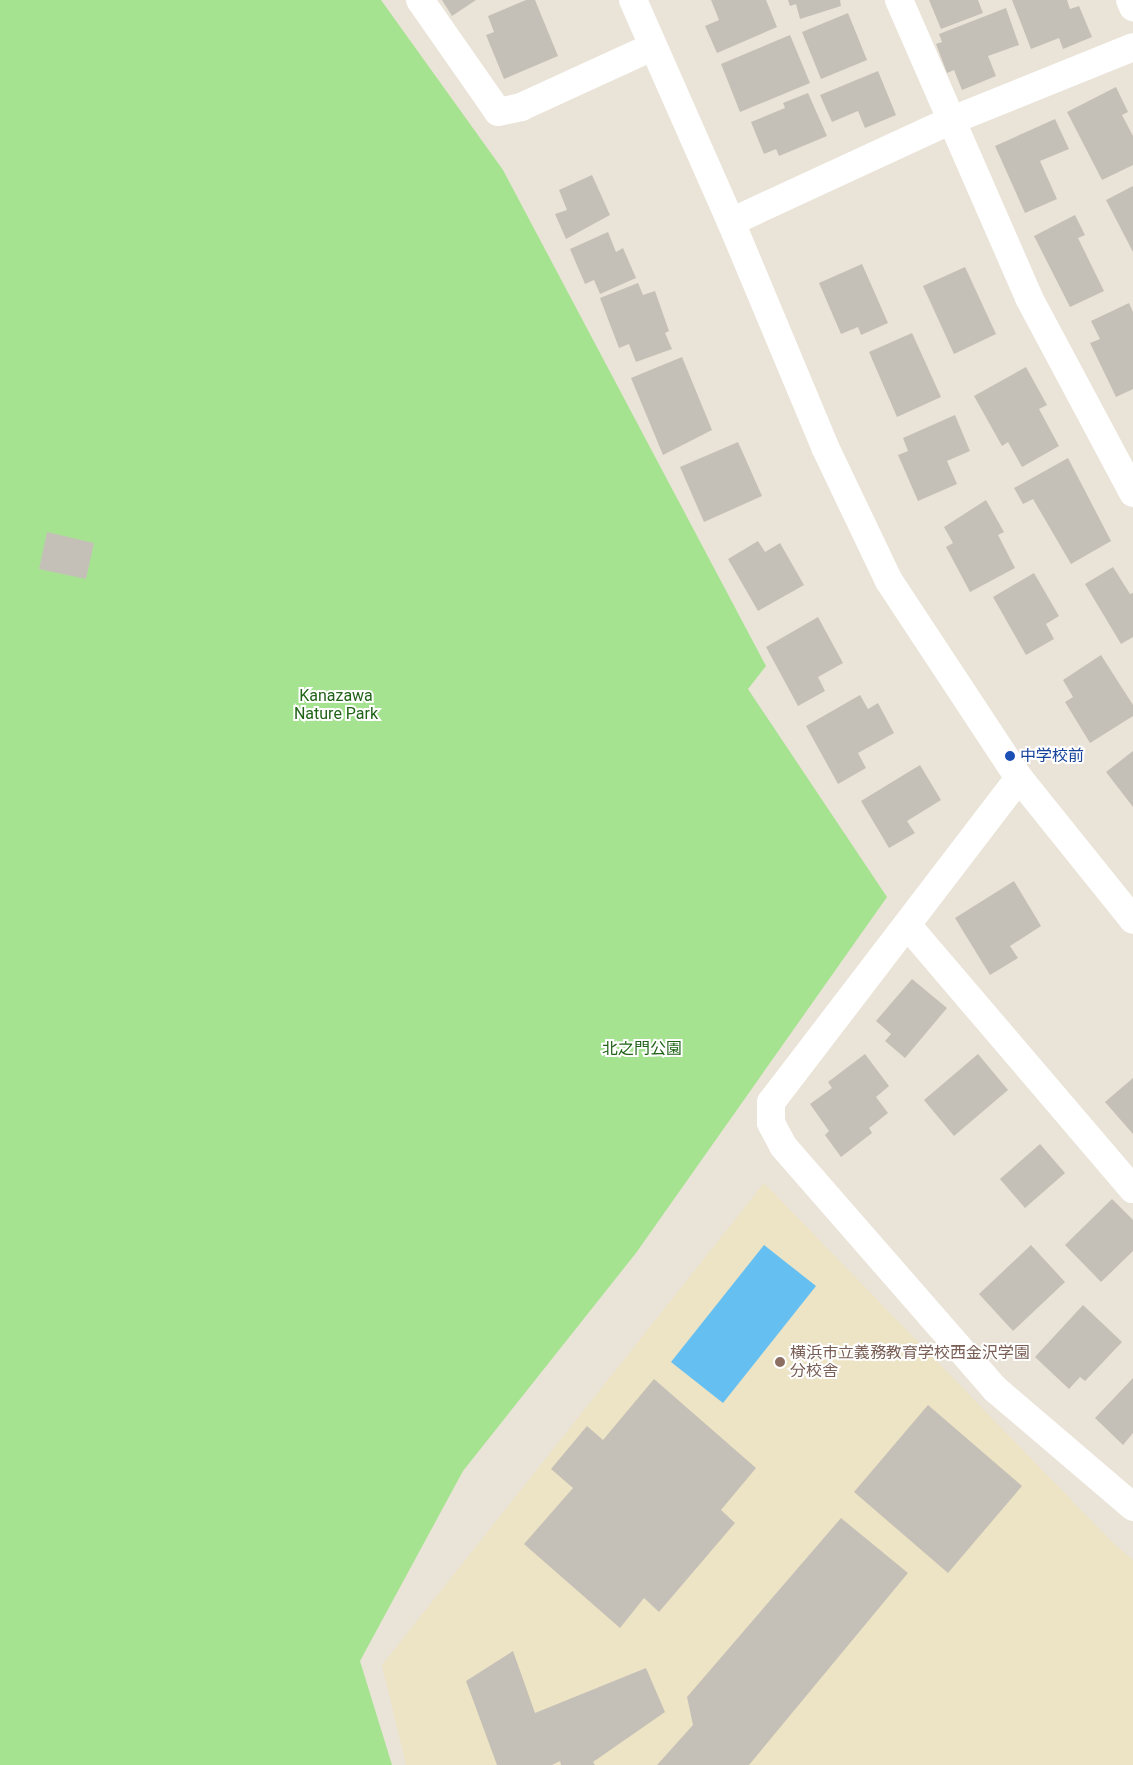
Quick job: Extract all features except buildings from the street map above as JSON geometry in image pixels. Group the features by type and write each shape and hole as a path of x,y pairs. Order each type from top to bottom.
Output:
{"street":[{"path":"420,0 498,112 521,107 652,47"},
{"path":"633,0 652,47 731,222 825,447 890,581 1019,778 1133,920"},
{"path":"898,0 1029,298 1133,493"},
{"path":"1130,0 1133,7"},
{"path":"731,222 950,121 1133,47"},
{"path":"1019,778 908,926 771,1102 771,1123 783,1146 996,1390 1133,1507"},
{"path":"908,926 1133,1189"}],"shaded area":[{"name":"横浜市立義務教育学校西金沢学園 分校舎","path":"764,1183 1112,1542 1133,1560 1133,1765 406,1765 382,1665"}],"green space":[{"name":"Kanazawa Nature Park","path":"0,0 381,0 503,170 766,666 748,689 887,897 636,1253 463,1471 360,1661 392,1765 0,1765"}],"water":[{"path":"764,1245 816,1286 723,1403 671,1362"}],"place":[{"name":"中学校前","path":"1010,756"},
{"name":"横浜市立義務教育学校西金沢学園 分校舎","path":"780,1362"}],"park label":[{"name":"北之門公園","path":"642,1049"}]}
